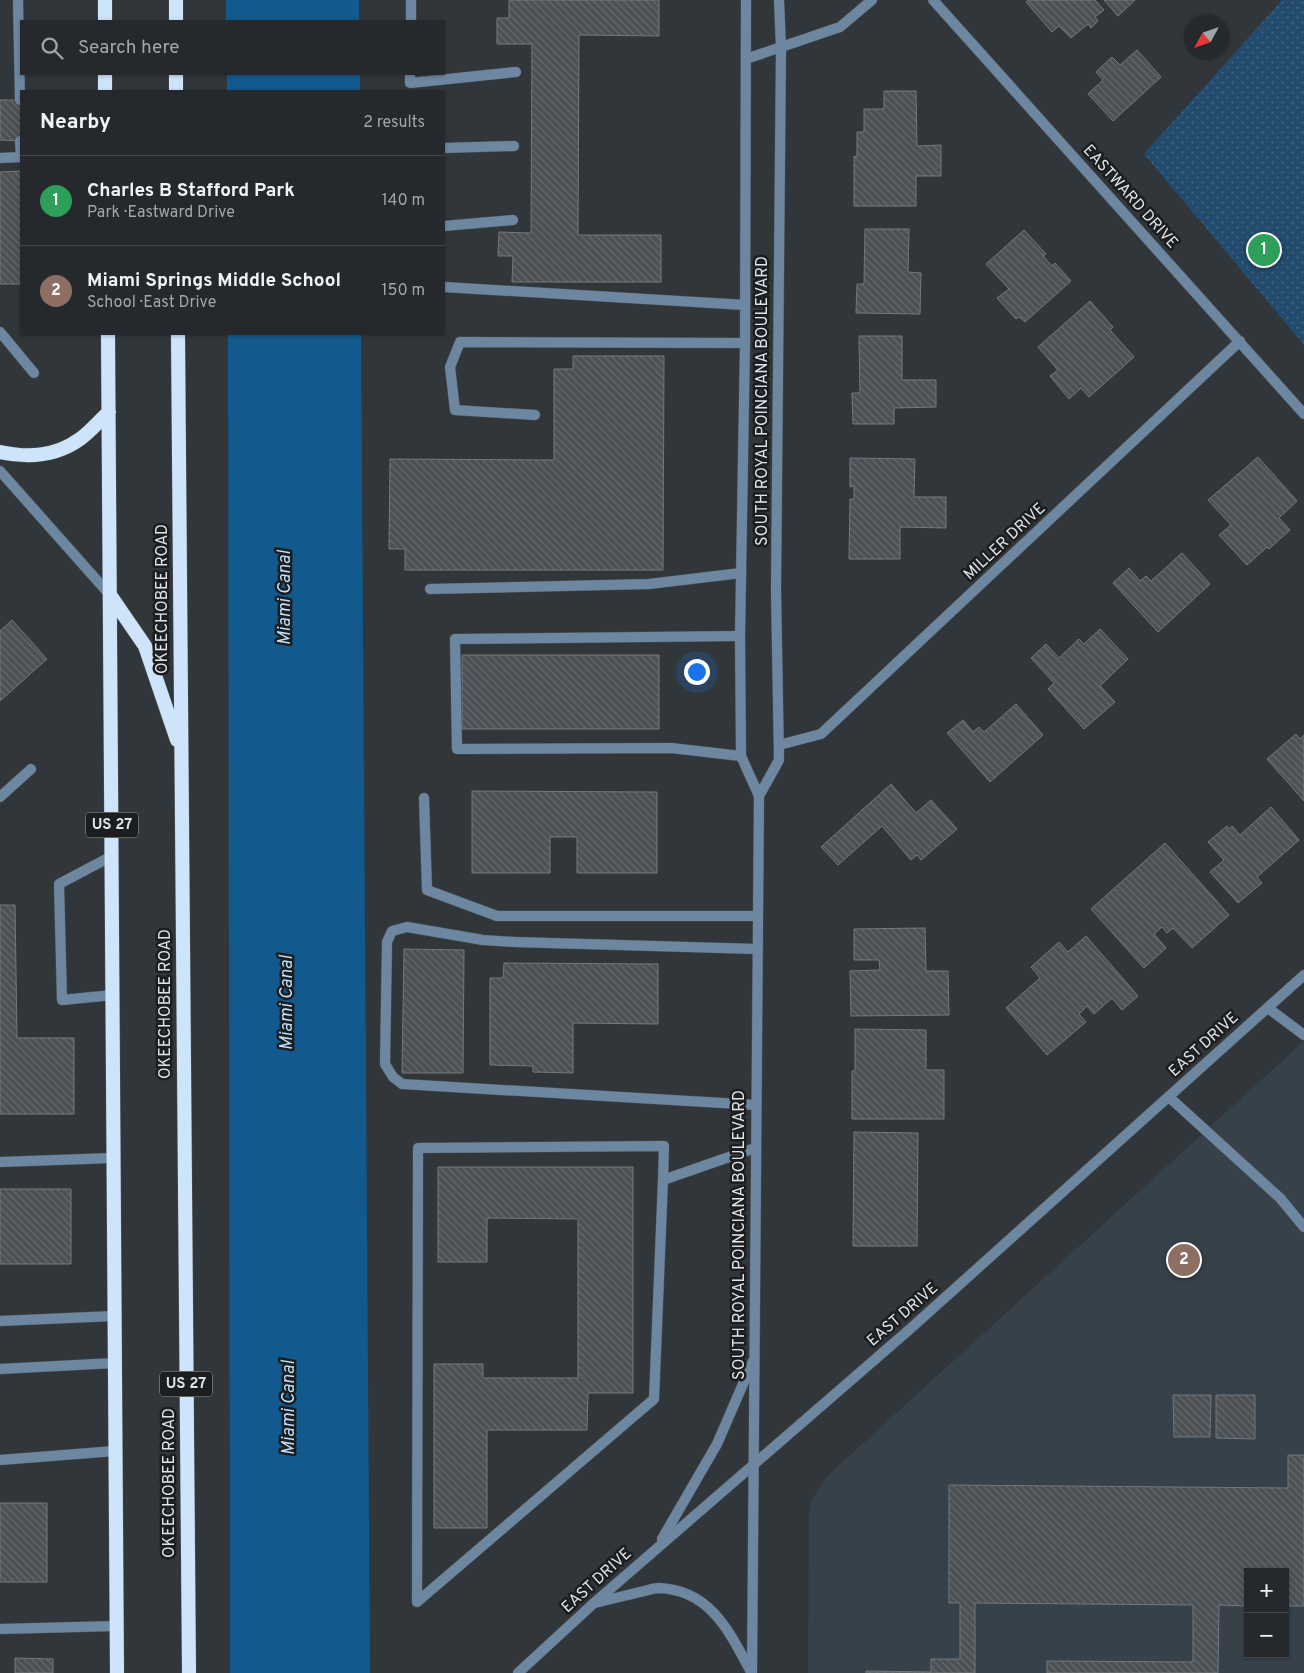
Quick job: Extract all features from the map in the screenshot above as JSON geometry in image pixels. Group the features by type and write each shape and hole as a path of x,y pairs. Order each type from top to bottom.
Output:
{"highway":[{"path":"104,0 105,20"},
{"path":"176,0 176,20"},
{"path":"105,75 106,90"},
{"path":"176,75 176,90"},
{"name":"US 27","path":"108,335 117,1673"},
{"name":"OKEECHOBEE ROAD","path":"178,335 188,1673"},
{"path":"0,452 20,456 52,453 80,439 109,412"},
{"path":"110,595 145,646 182,752"}],"street":[{"path":"18,0 20,100"},
{"path":"411,0 411,20"},
{"name":"SOUTH ROYAL POINCIANA BOULEVARD","path":"746,0 746,344 740,636 741,756 759,796 752,1673"},
{"name":"SOUTH ROYAL POINCIANA BOULEVARD","path":"759,796 779,760 776,580 780,0"},
{"path":"746,60 840,27 872,0"},
{"name":"EASTWARD DRIVE","path":"933,0 1304,414"},
{"path":"410,83 516,72"},
{"path":"445,148 514,146"},
{"path":"0,158 20,157"},
{"path":"445,226 513,220"},
{"path":"445,287 745,305"},
{"path":"0,332 34,373"},
{"name":"MILLER DRIVE","path":"779,745 821,734 1240,341"},
{"path":"535,414 455,410 450,367 460,342 746,344"},
{"path":"0,471 110,595"},
{"path":"430,589 649,584 741,572"},
{"path":"740,636 455,639 457,749 671,748 741,756"},
{"path":"0,797 32,769"},
{"path":"424,798 426,890 497,916 757,916"},
{"path":"112,856 60,884 62,1000 113,995"},
{"path":"756,1105 402,1084 393,1077 385,1064 387,942 392,931 407,927 483,940 515,942 757,949"},
{"name":"EAST DRIVE","path":"518,1673 594,1603 910,1329 1304,975"},
{"path":"1268,1008 1304,1035"},
{"path":"1169,1097 1280,1198 1304,1227"},
{"path":"664,1146 663,1180 654,1398 417,1602 418,1148 664,1146"},
{"path":"663,1180 755,1148"},
{"path":"0,1162 114,1158"},
{"path":"0,1321 114,1316"},
{"path":"658,1547 717,1444 756,1356"},
{"path":"0,1369 115,1363"},
{"path":"0,1460 115,1451"},
{"path":"594,1603 658,1588 682,1592 701,1601 717,1616 731,1634 752,1673"},
{"path":"0,1629 116,1626"}],"shaded area":[{"path":"1282,0 1304,0 1304,345 1144,154"},
{"path":"1304,1041 1304,1673 808,1673 809,1515 811,1502 825,1478"}],"water":[{"path":"226,0 359,0 359,20 226,20"},
{"path":"227,75 360,75 360,90 227,90"},
{"name":"Miami Canal","path":"228,335 361,335 370,1673 230,1673"}],"building":[{"path":"509,0 659,0 659,36 579,35 578,235 661,235 661,282 512,282 513,256 498,256 499,232 531,233 532,44 497,44 497,18 509,18"},
{"path":"1028,0 1095,0 1104,10 1095,17 1098,21 1091,28 1088,24 1071,38 1059,26 1052,32 1026,2"},
{"path":"1104,0 1135,0 1118,16"},
{"path":"1137,50 1161,77 1113,121 1088,94 1103,80 1096,72 1112,57 1120,65"},
{"path":"884,91 916,91 917,146 941,145 941,176 916,176 916,206 854,206 854,156 857,157 857,132 864,132 864,109 884,109"},
{"path":"0,100 20,100 20,141 0,140"},
{"path":"20,171 20,284 0,284 0,172"},
{"path":"865,229 909,229 908,272 921,273 920,314 856,313 857,284 864,284"},
{"path":"1024,230 1046,254 1043,256 1052,266 1055,263 1071,281 1025,322 1019,317 1016,319 997,298 1009,289 986,264"},
{"path":"1090,301 1113,327 1110,330 1134,357 1089,397 1081,388 1069,399 1050,376 1058,370 1038,347"},
{"path":"859,336 902,336 902,380 936,380 936,407 894,408 894,424 853,424 852,393 860,393"},
{"path":"573,356 664,356 663,570 405,570 405,549 389,549 390,459 554,460 554,369 573,369"},
{"path":"1258,457 1297,501 1279,518 1290,530 1247,565 1219,535 1231,525 1208,500"},
{"path":"850,458 915,459 914,497 946,497 946,528 900,527 900,559 849,559 850,499 854,499 854,486 850,487"},
{"path":"1182,553 1210,584 1158,632 1113,583 1129,568 1140,581 1146,576 1151,581"},
{"path":"12,620 47,659 0,701 0,631"},
{"path":"1100,629 1128,659 1100,686 1115,702 1084,729 1048,689 1054,683 1031,658 1046,644 1059,658 1079,639 1084,644"},
{"path":"462,655 659,655 659,729 462,729"},
{"path":"1016,704 1043,735 990,782 947,733 963,720 973,732 979,727 984,732"},
{"path":"1296,734 1300,739 1304,735 1304,801 1267,759"},
{"path":"891,784 916,813 931,800 957,829 921,860 917,855 911,860 882,826 838,865 821,847"},
{"path":"472,791 657,792 657,873 577,873 577,837 550,837 550,873 472,873"},
{"path":"1271,807 1299,840 1257,877 1262,883 1238,903 1210,872 1224,860 1208,842 1227,826 1230,829 1232,826 1240,835"},
{"path":"1165,843 1229,915 1192,948 1173,928 1167,933 1162,927 1154,934 1166,948 1144,968 1091,909"},
{"path":"0,905 15,905 17,1038 74,1038 74,1114 0,1114"},
{"path":"925,928 926,971 948,971 949,1015 851,1016 850,971 880,970 879,960 854,960 854,929"},
{"path":"1086,936 1138,996 1122,1010 1112,998 1094,1014 1087,1006 1079,1014 1086,1022 1047,1055 1006,1008 1040,978 1031,967 1059,942 1068,952"},
{"path":"404,949 464,950 463,1073 402,1073"},
{"path":"504,963 658,964 658,1024 573,1023 573,1073 533,1072 533,1066 490,1065 490,978 503,978"},
{"path":"855,1029 926,1030 926,1070 944,1070 944,1119 852,1119 852,1071 855,1071"},
{"path":"854,1132 918,1133 917,1246 853,1246"},
{"path":"438,1167 633,1167 633,1393 588,1393 587,1430 487,1430 487,1528 434,1528 434,1364 483,1364 483,1378 578,1378 578,1219 487,1218 487,1262 438,1262"},
{"path":"0,1189 71,1189 71,1264 0,1264"},
{"path":"1173,1395 1211,1395 1210,1437 1174,1437"},
{"path":"1216,1395 1255,1395 1255,1439 1216,1438"},
{"path":"1288,1455 1304,1455 1304,1606 1289,1606 1289,1568 1244,1568 1244,1606 1219,1605 1218,1673 1047,1673 1047,1661 1193,1662 1193,1605 975,1603 975,1673 866,1673 866,1671 931,1672 931,1659 960,1659 960,1603 949,1603 949,1485 1288,1488"},
{"path":"0,1503 47,1503 47,1582 0,1582"},
{"path":"15,1658 53,1659 53,1673 15,1673"}],"place":[{"name":"Charles B Stafford Park","path":"1264,250"},
{"name":"Miami Springs Middle School","path":"1184,1260"}]}
